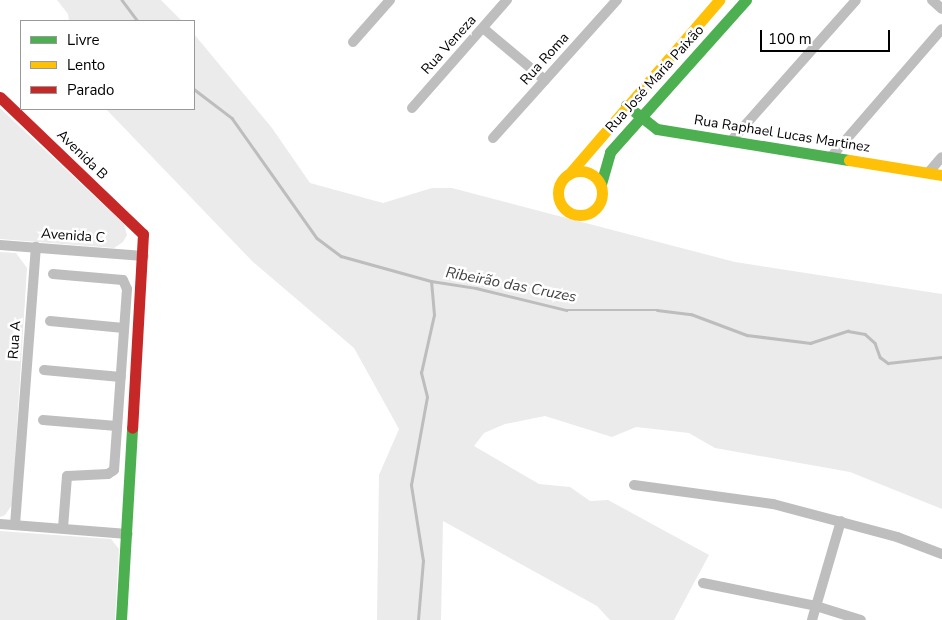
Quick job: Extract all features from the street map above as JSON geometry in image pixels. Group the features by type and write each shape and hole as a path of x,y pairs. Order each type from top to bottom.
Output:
{"street":[{"path":"353,42 390,0"},
{"name":"Rua Veneza","path":"412,108 507,0"},
{"name":"Rua Roma","path":"493,138 617,0"},
{"name":"Rua José Maria Paixão","path":"569,174 626,104 719,0"},
{"name":"Rua José Maria Paixão","path":"601,184 610,152 746,0"},
{"path":"731,141 856,0"},
{"path":"932,0 942,8"},
{"path":"483,28 545,80"},
{"path":"831,157 942,29"},
{"name":"Avenida B","path":"0,97 144,234 144,256"},
{"name":"Rua Raphael Lucas Martinez","path":"626,104 657,129 942,175"},
{"path":"928,173 942,157"},
{"path":"587,171 601,184 601,201 597,208 590,213 574,214 561,203 558,195 562,179 569,174 587,171"},
{"name":"Avenida C","path":"0,245 144,256"},
{"name":"Rua A","path":"15,525 36,247"},
{"path":"122,620 144,256"},
{"path":"53,274 122,280 127,289 112,473 67,476 63,528"},
{"path":"50,321 124,328"},
{"path":"44,370 120,377"},
{"path":"43,420 117,426"},
{"path":"634,485 704,492 841,521 942,554"},
{"path":"812,620 841,521"},
{"path":"0,524 128,534"},
{"path":"702,583 816,606 861,620"}],"shaded area":[{"path":"57,0 161,0 181,20 69,20 68,14"},
{"path":"195,35 272,128 310,183 383,203 432,188 452,188 735,262 942,294 942,509 850,472 715,448 689,433 636,427 612,437 545,416 505,424 484,433 474,446 539,484 570,487 590,501 608,500 709,555 674,620 610,620 597,606 443,521 441,620 377,620 379,475 399,429 354,348 253,262 107,110 195,110"},
{"path":"0,108 124,224 127,235 123,242 114,248 0,239"},
{"path":"0,252 16,253 27,268 12,505 5,515 0,517"},
{"path":"0,531 111,539 119,549 115,620 0,620"}],"waterway":[{"name":"Ribeirão das Cruzes","path":"122,0 137,20"},
{"name":"Ribeirão das Cruzes","path":"195,90 232,118 317,238 341,256 431,281 476,288 566,310 657,310 691,314 747,335 810,343 848,331 865,334 875,343 880,357 888,363 942,357"},
{"path":"418,620 423,561 411,485 427,397 421,373 434,315 431,282"}],"traffic: fast":[{"path":"601,184 610,152 746,0"},
{"path":"626,105 657,129 849,160"},
{"path":"121,620 132,428"}],"traffic: slow":[{"path":"569,174 719,0"},
{"path":"849,160 942,175"},
{"path":"576,171 584,171 596,177 602,193 596,209 584,215 576,215 564,209 558,197 558,189 564,177 576,171"}],"traffic: jam":[{"path":"0,97 143,234 132,428"}]}
